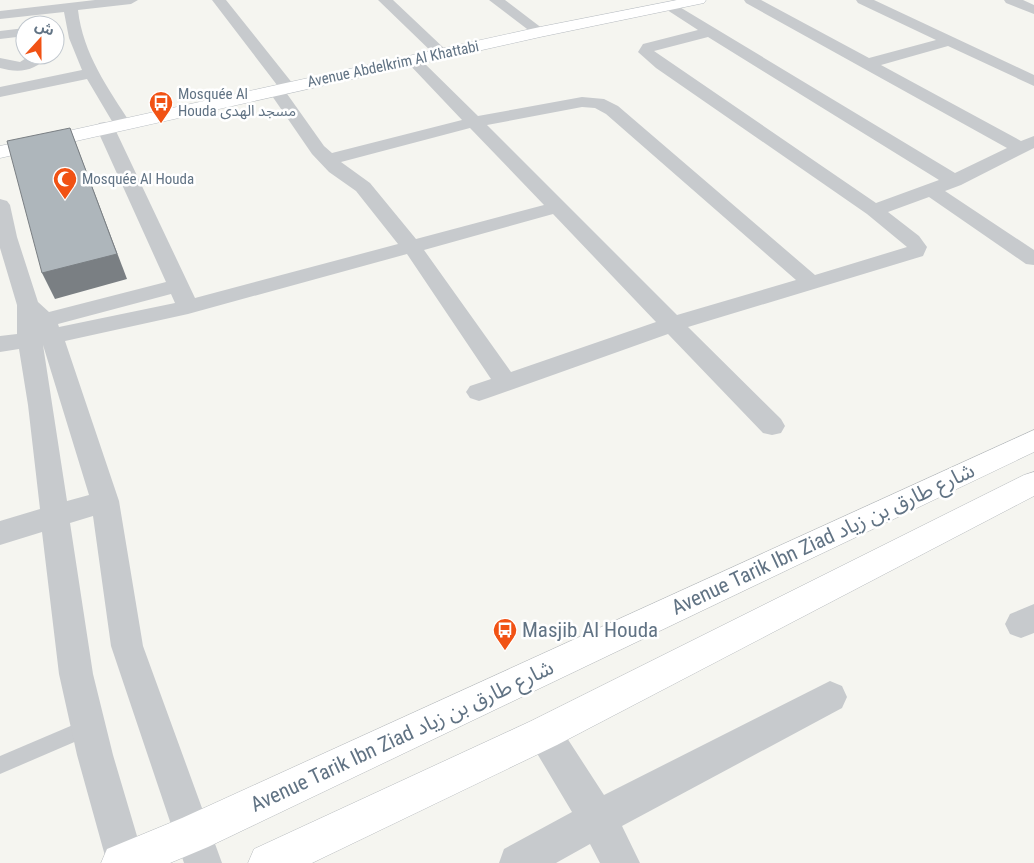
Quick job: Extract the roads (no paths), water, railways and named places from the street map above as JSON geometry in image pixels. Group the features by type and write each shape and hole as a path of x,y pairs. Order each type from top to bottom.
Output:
{"main road":[{"name":"Avenue Abdelkrim Al Khattabi","path":"0,152 540,32 700,0"},
{"name":"Avenue Tarik Ibn Ziad شارع طارق بن زياد","path":"124,862 198,848 1034,440"},
{"path":"268,863 544,733 1034,483"}],"street":[{"path":"0,15 130,0"},
{"path":"219,0 282,89 327,160 363,187 412,247 505,381"},
{"path":"385,0 442,54"},
{"path":"496,0 540,32"},
{"path":"751,0 866,64 1027,145"},
{"path":"863,0 1034,81"},
{"path":"1011,0 1034,10"},
{"path":"668,6 954,180"},
{"path":"71,7 73,31 83,59 92,73 188,307"},
{"path":"65,30 73,31"},
{"path":"65,38 73,31"},
{"path":"479,392 505,381 672,324 916,252 917,247 912,240 874,210 662,65 646,52 648,47 709,32"},
{"path":"0,35 15,33"},
{"path":"866,64 950,41"},
{"path":"413,60 772,426"},
{"path":"0,63 9,67 24,67 28,65"},
{"path":"0,92 92,73"},
{"path":"327,160 475,122 592,101 604,105 812,283"},
{"path":"874,210 954,180 1027,145"},
{"path":"930,189 1034,259"},
{"path":"0,204 4,237 36,326 105,500 127,646 198,848"},
{"path":"36,326 188,307 558,207"},
{"path":"0,342 36,326 178,286"},
{"path":"36,326 55,516 72,646 87,728 124,862"},
{"path":"0,533 105,500"},
{"path":"518,863 597,819 830,697"},
{"path":"544,733 597,819 621,863"}],"lane":[{"path":"0,764 87,728"}],"place":[{"name":"Mosquée Al Houda مسجد الهدى","path":"161,124"},
{"name":"Mosquée Al Houda","path":"65,200"},
{"name":"Masjib Al Houda","path":"505,651"}]}
